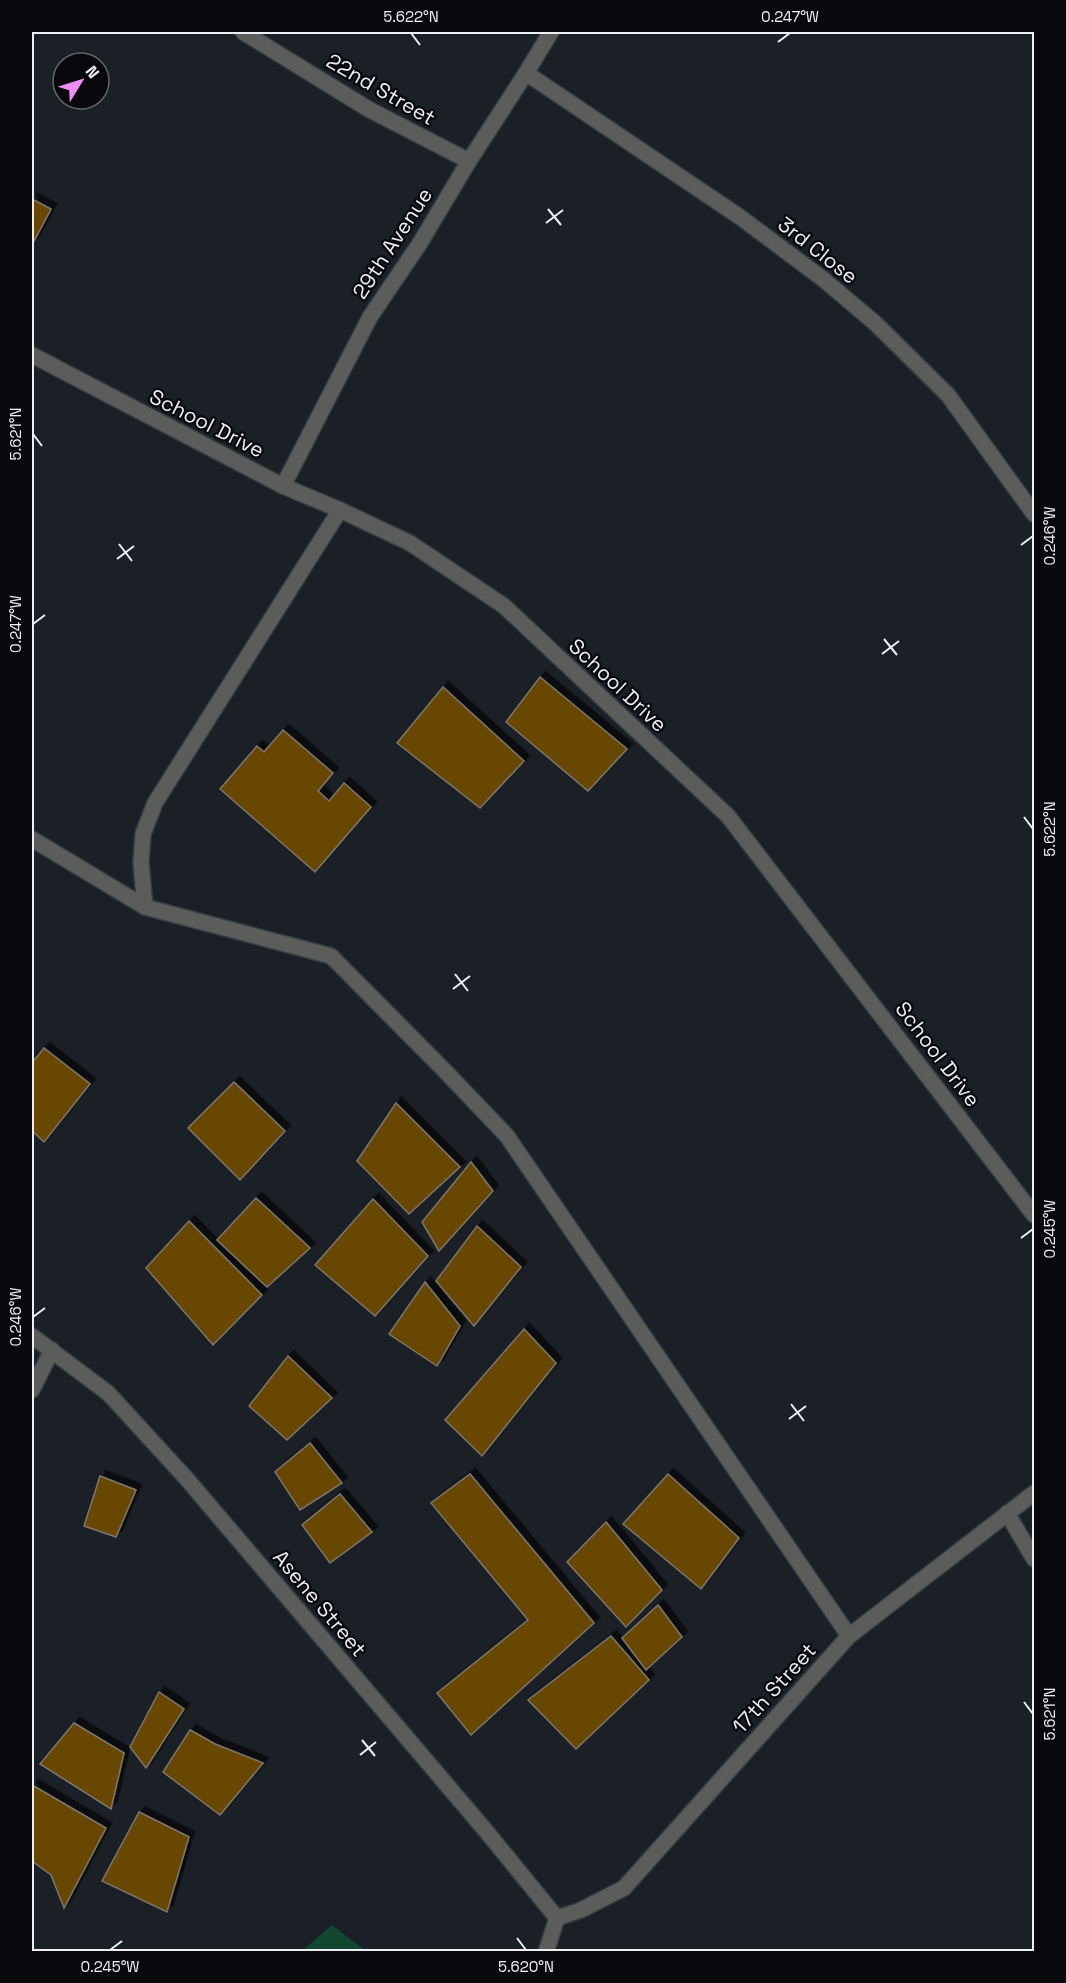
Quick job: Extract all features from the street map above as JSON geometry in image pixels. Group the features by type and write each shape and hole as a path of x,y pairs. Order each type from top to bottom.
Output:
{"street":[{"name":"22nd Street","path":"243,32 370,110 469,161"},
{"name":"29th Avenue","path":"283,486 370,316 420,243 551,32"},
{"name":"3rd Close","path":"526,73 740,217 822,279 875,323 948,395 1035,514"},
{"name":"School Drive","path":"32,355 283,486 410,543 504,606 728,816 1035,1215"},
{"path":"145,907 141,863 143,834 155,803 340,510"},
{"path":"32,839 145,907 331,956 507,1136 849,1636"},
{"name":"Asene Street","path":"32,1336 108,1393 186,1478 557,1918"},
{"path":"32,1390 52,1350"},
{"name":"17th Street","path":"557,1918 581,1910 624,1888 849,1636 1035,1493"},
{"path":"1007,1513 1035,1559"},
{"path":"546,1952 557,1918"}],"green space":[{"path":"332,1925 366,1951 302,1951"}],"building":[{"path":"32,199 51,209 32,245"},
{"path":"540,677 627,749 588,791 506,722"},
{"path":"443,687 524,761 480,808 397,743"},
{"path":"283,730 333,773 318,791 329,801 344,783 371,807 315,872 220,789 257,746 264,752"},
{"path":"44,1048 90,1084 44,1142 32,1131 32,1063"},
{"path":"234,1082 285,1131 240,1180 188,1128"},
{"path":"396,1103 460,1167 409,1214 357,1161"},
{"path":"471,1162 493,1191 439,1251 422,1222"},
{"path":"256,1198 310,1248 267,1287 217,1240"},
{"path":"373,1199 428,1256 375,1316 315,1265"},
{"path":"189,1221 262,1295 213,1345 146,1268"},
{"path":"477,1226 521,1267 474,1326 436,1281"},
{"path":"425,1282 460,1326 437,1366 389,1334"},
{"path":"524,1329 556,1363 482,1456 445,1420"},
{"path":"288,1356 332,1398 287,1440 249,1406"},
{"path":"310,1443 342,1483 300,1510 275,1472"},
{"path":"470,1474 594,1623 471,1735 437,1693 528,1620 431,1503"},
{"path":"668,1474 739,1538 701,1589 623,1524"},
{"path":"100,1476 136,1490 116,1537 84,1526"},
{"path":"340,1494 372,1532 330,1563 302,1525"},
{"path":"606,1522 662,1590 626,1627 567,1562"},
{"path":"658,1605 682,1637 646,1670 622,1638"},
{"path":"611,1636 649,1680 576,1749 528,1700"},
{"path":"159,1692 184,1709 146,1768 130,1747"},
{"path":"74,1723 124,1753 111,1809 40,1764"},
{"path":"190,1730 215,1744 263,1763 220,1815 163,1772"},
{"path":"32,1785 106,1828 64,1908 51,1875 32,1861"},
{"path":"139,1812 189,1837 167,1912 102,1881"}]}
